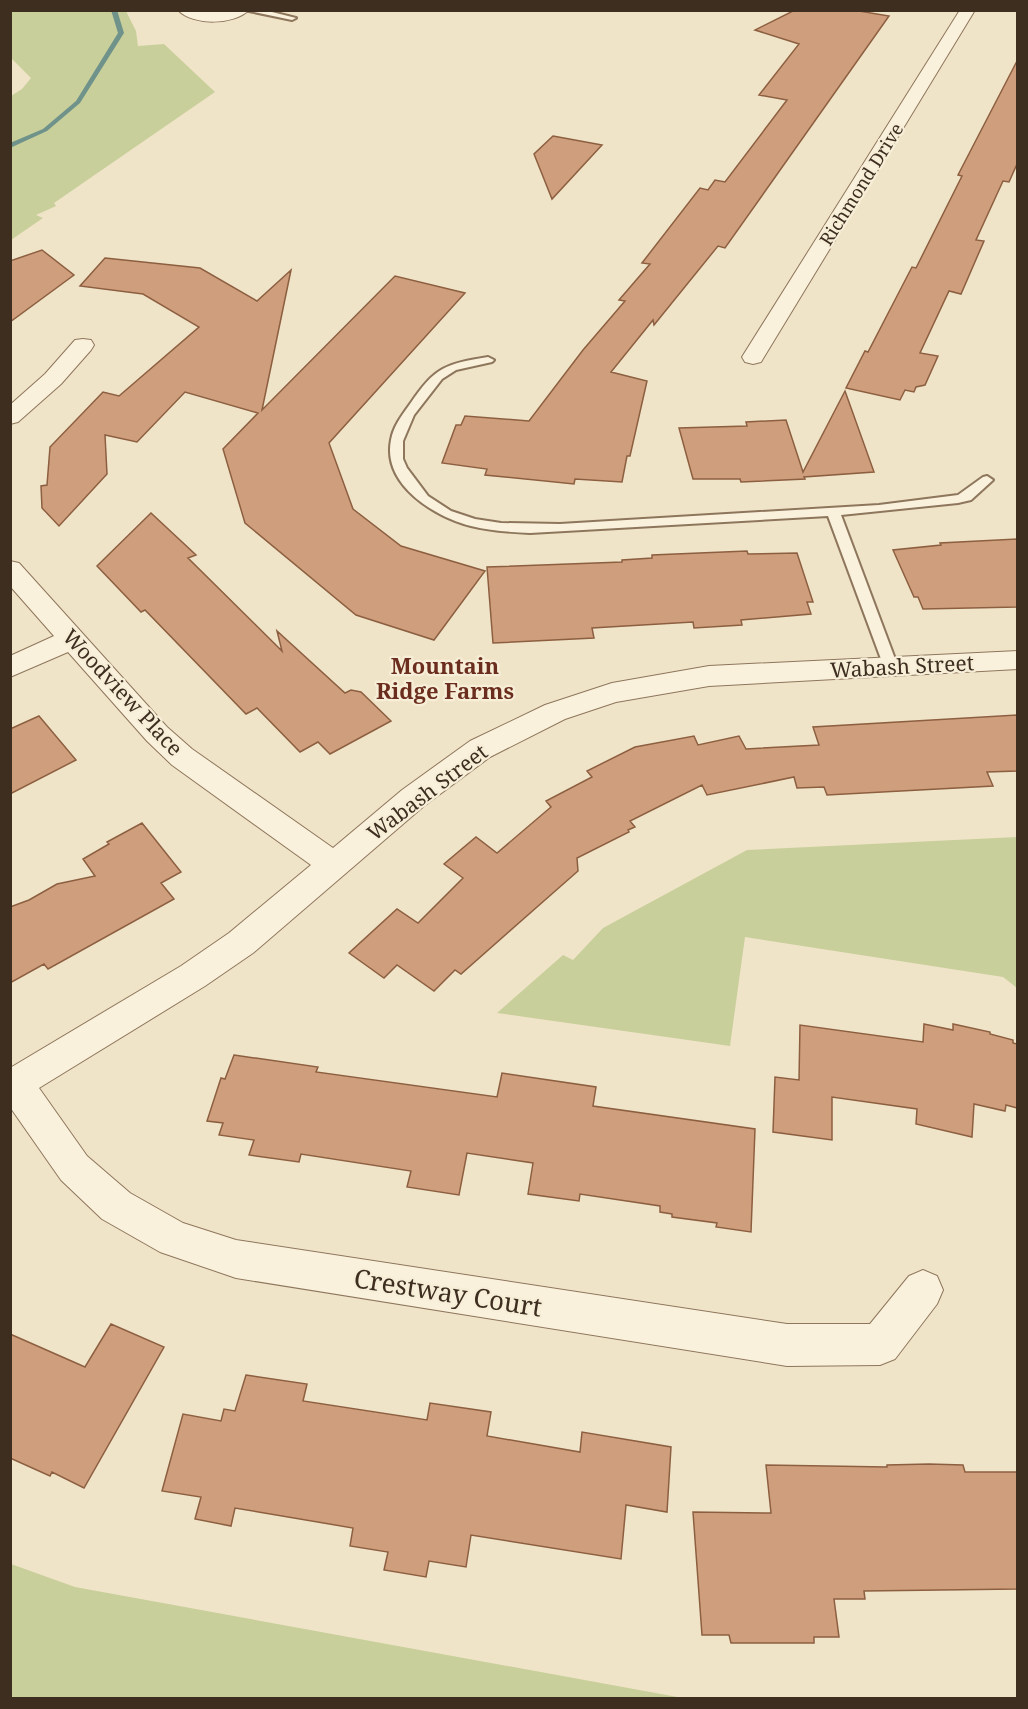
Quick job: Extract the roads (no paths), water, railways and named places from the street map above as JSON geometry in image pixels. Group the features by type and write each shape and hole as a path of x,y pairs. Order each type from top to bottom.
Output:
{"street":[{"path":"185,10 208,16 231,15 242,10"},
{"name":"Richmond Drive","path":"753,357 968,10"},
{"path":"10,417 53,379 83,345"},
{"name":"Woodview Place","path":"10,569 157,734 182,757 334,865"},
{"path":"10,668 72,639"},
{"name":"Wabash Street","path":"13,1086 193,976 241,943 412,798 480,749 555,712 612,693 698,678 1017,660"},
{"name":"Crestway Court","path":"13,1086 74,1168 116,1206 174,1239 236,1259 787,1345 880,1344 923,1290"}],"lane":[{"path":"248,10 292,18"},
{"path":"488,360 453,365 433,379 404,420 396,444 395,458 410,485 424,499 450,514 472,522 531,531 888,509 964,497 987,480"},
{"path":"833,511 891,667"}],"waterway":[{"path":"10,146 45,130 78,102 121,33 114,10"}],"district":[{"name":"Mountain Ridge Farms","path":"445,678"}]}
